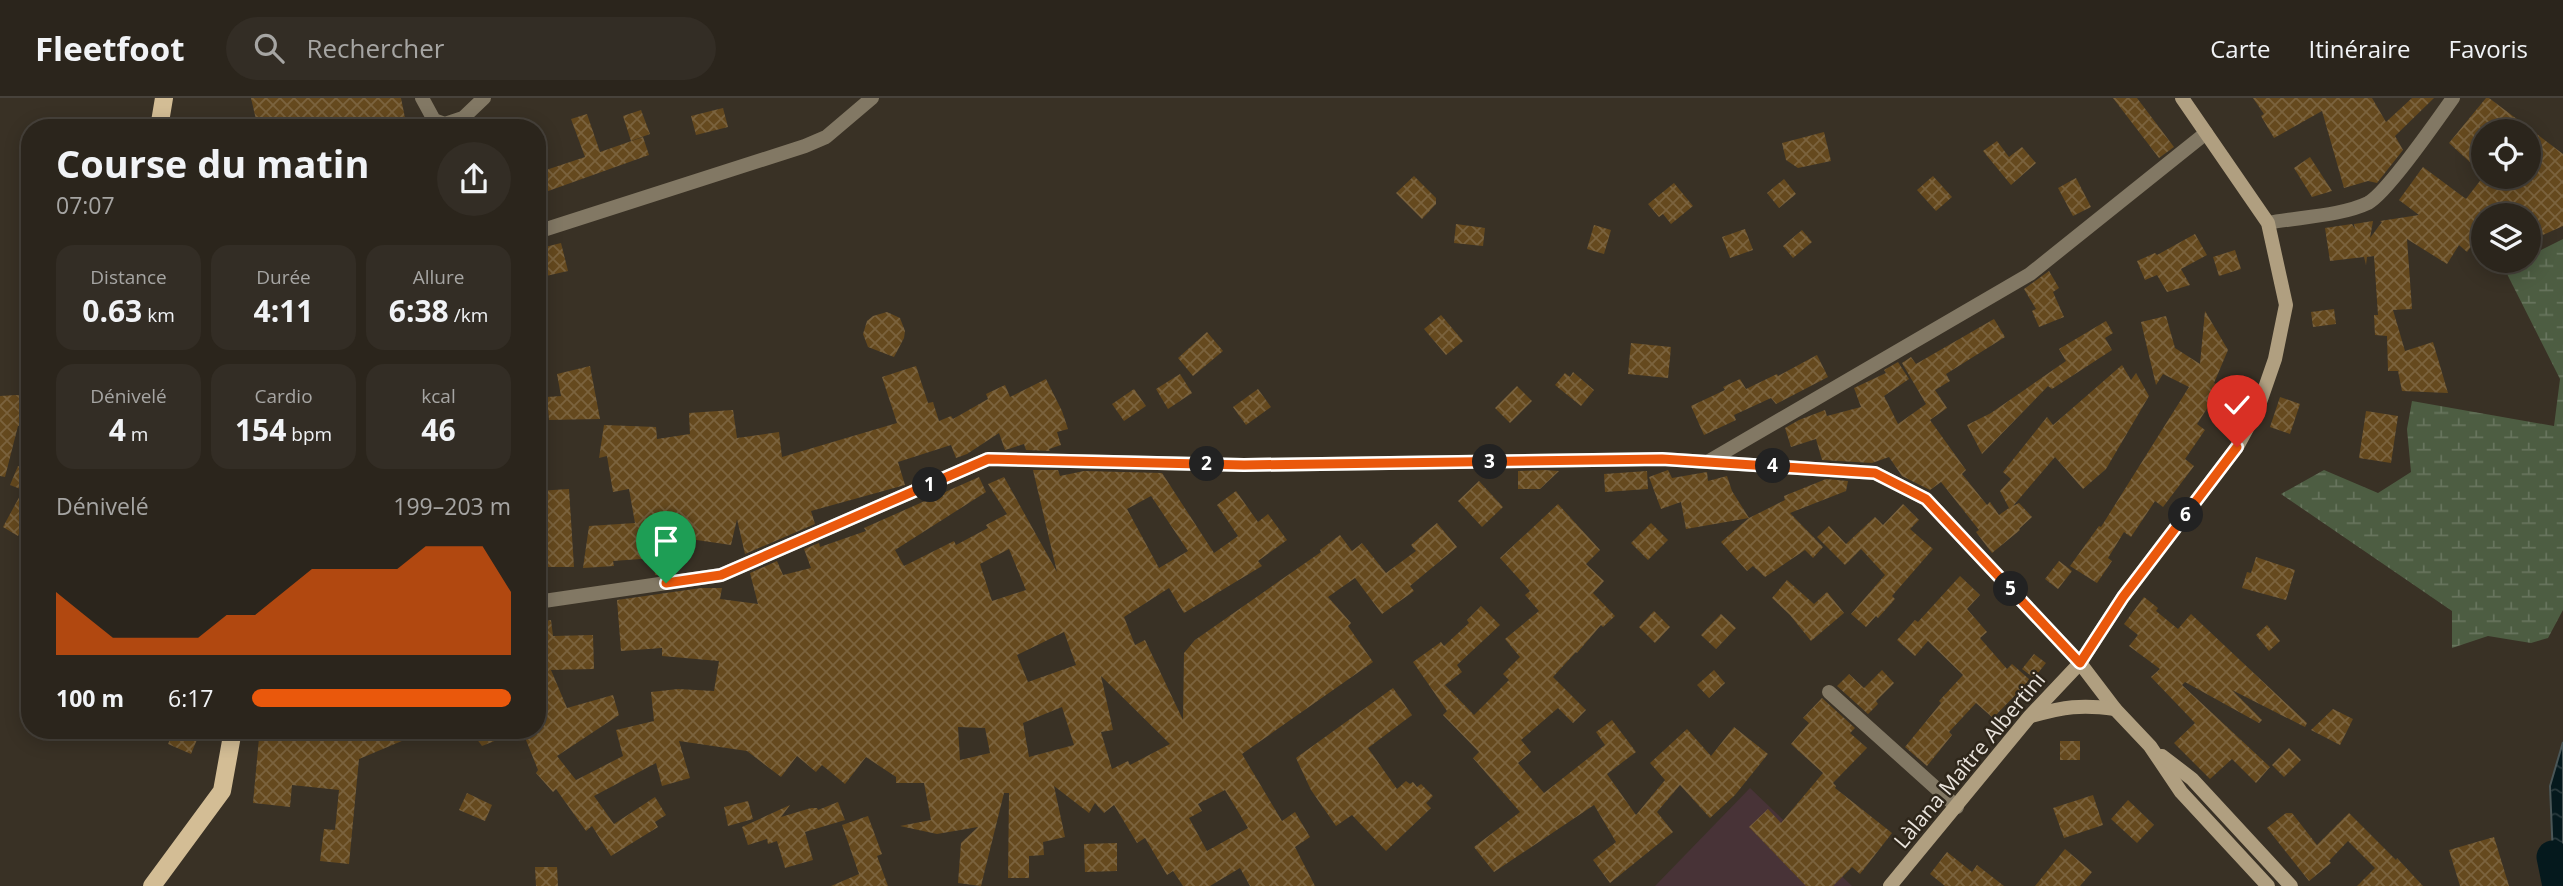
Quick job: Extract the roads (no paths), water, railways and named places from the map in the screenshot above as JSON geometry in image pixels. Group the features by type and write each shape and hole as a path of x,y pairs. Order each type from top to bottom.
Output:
{"main road":[{"path":"160,119 164,98"},
{"path":"2182,98 2268,223"},
{"name":"Làlana Maître Albertini","path":"1891,886 2030,716 2080,663 2123,597 2237,447 2258,408 2274,359 2286,305 2268,223"},
{"path":"2080,663 2115,709 2150,746 2192,779 2291,886"},
{"path":"2030,716 2088,705 2115,709"},
{"path":"152,886 222,791 231,739"},
{"path":"2150,746 2182,792 2268,886"}],"street":[{"path":"422,98 433,119"},
{"path":"460,119 484,98"},
{"path":"546,229 805,146 826,137 872,98"},
{"path":"2268,223 2349,210 2371,202 2453,98"},
{"path":"1708,461 2030,274 2206,134"},
{"path":"546,601 721,575 988,459 1244,465 1662,459 1875,473 1926,499 2080,663"},
{"path":"1829,692 1957,807"}],"water":[{"path":"2563,742 2563,858 2553,857 2550,786"}],"waterway":[{"path":"2553,857 2559,886"}]}
